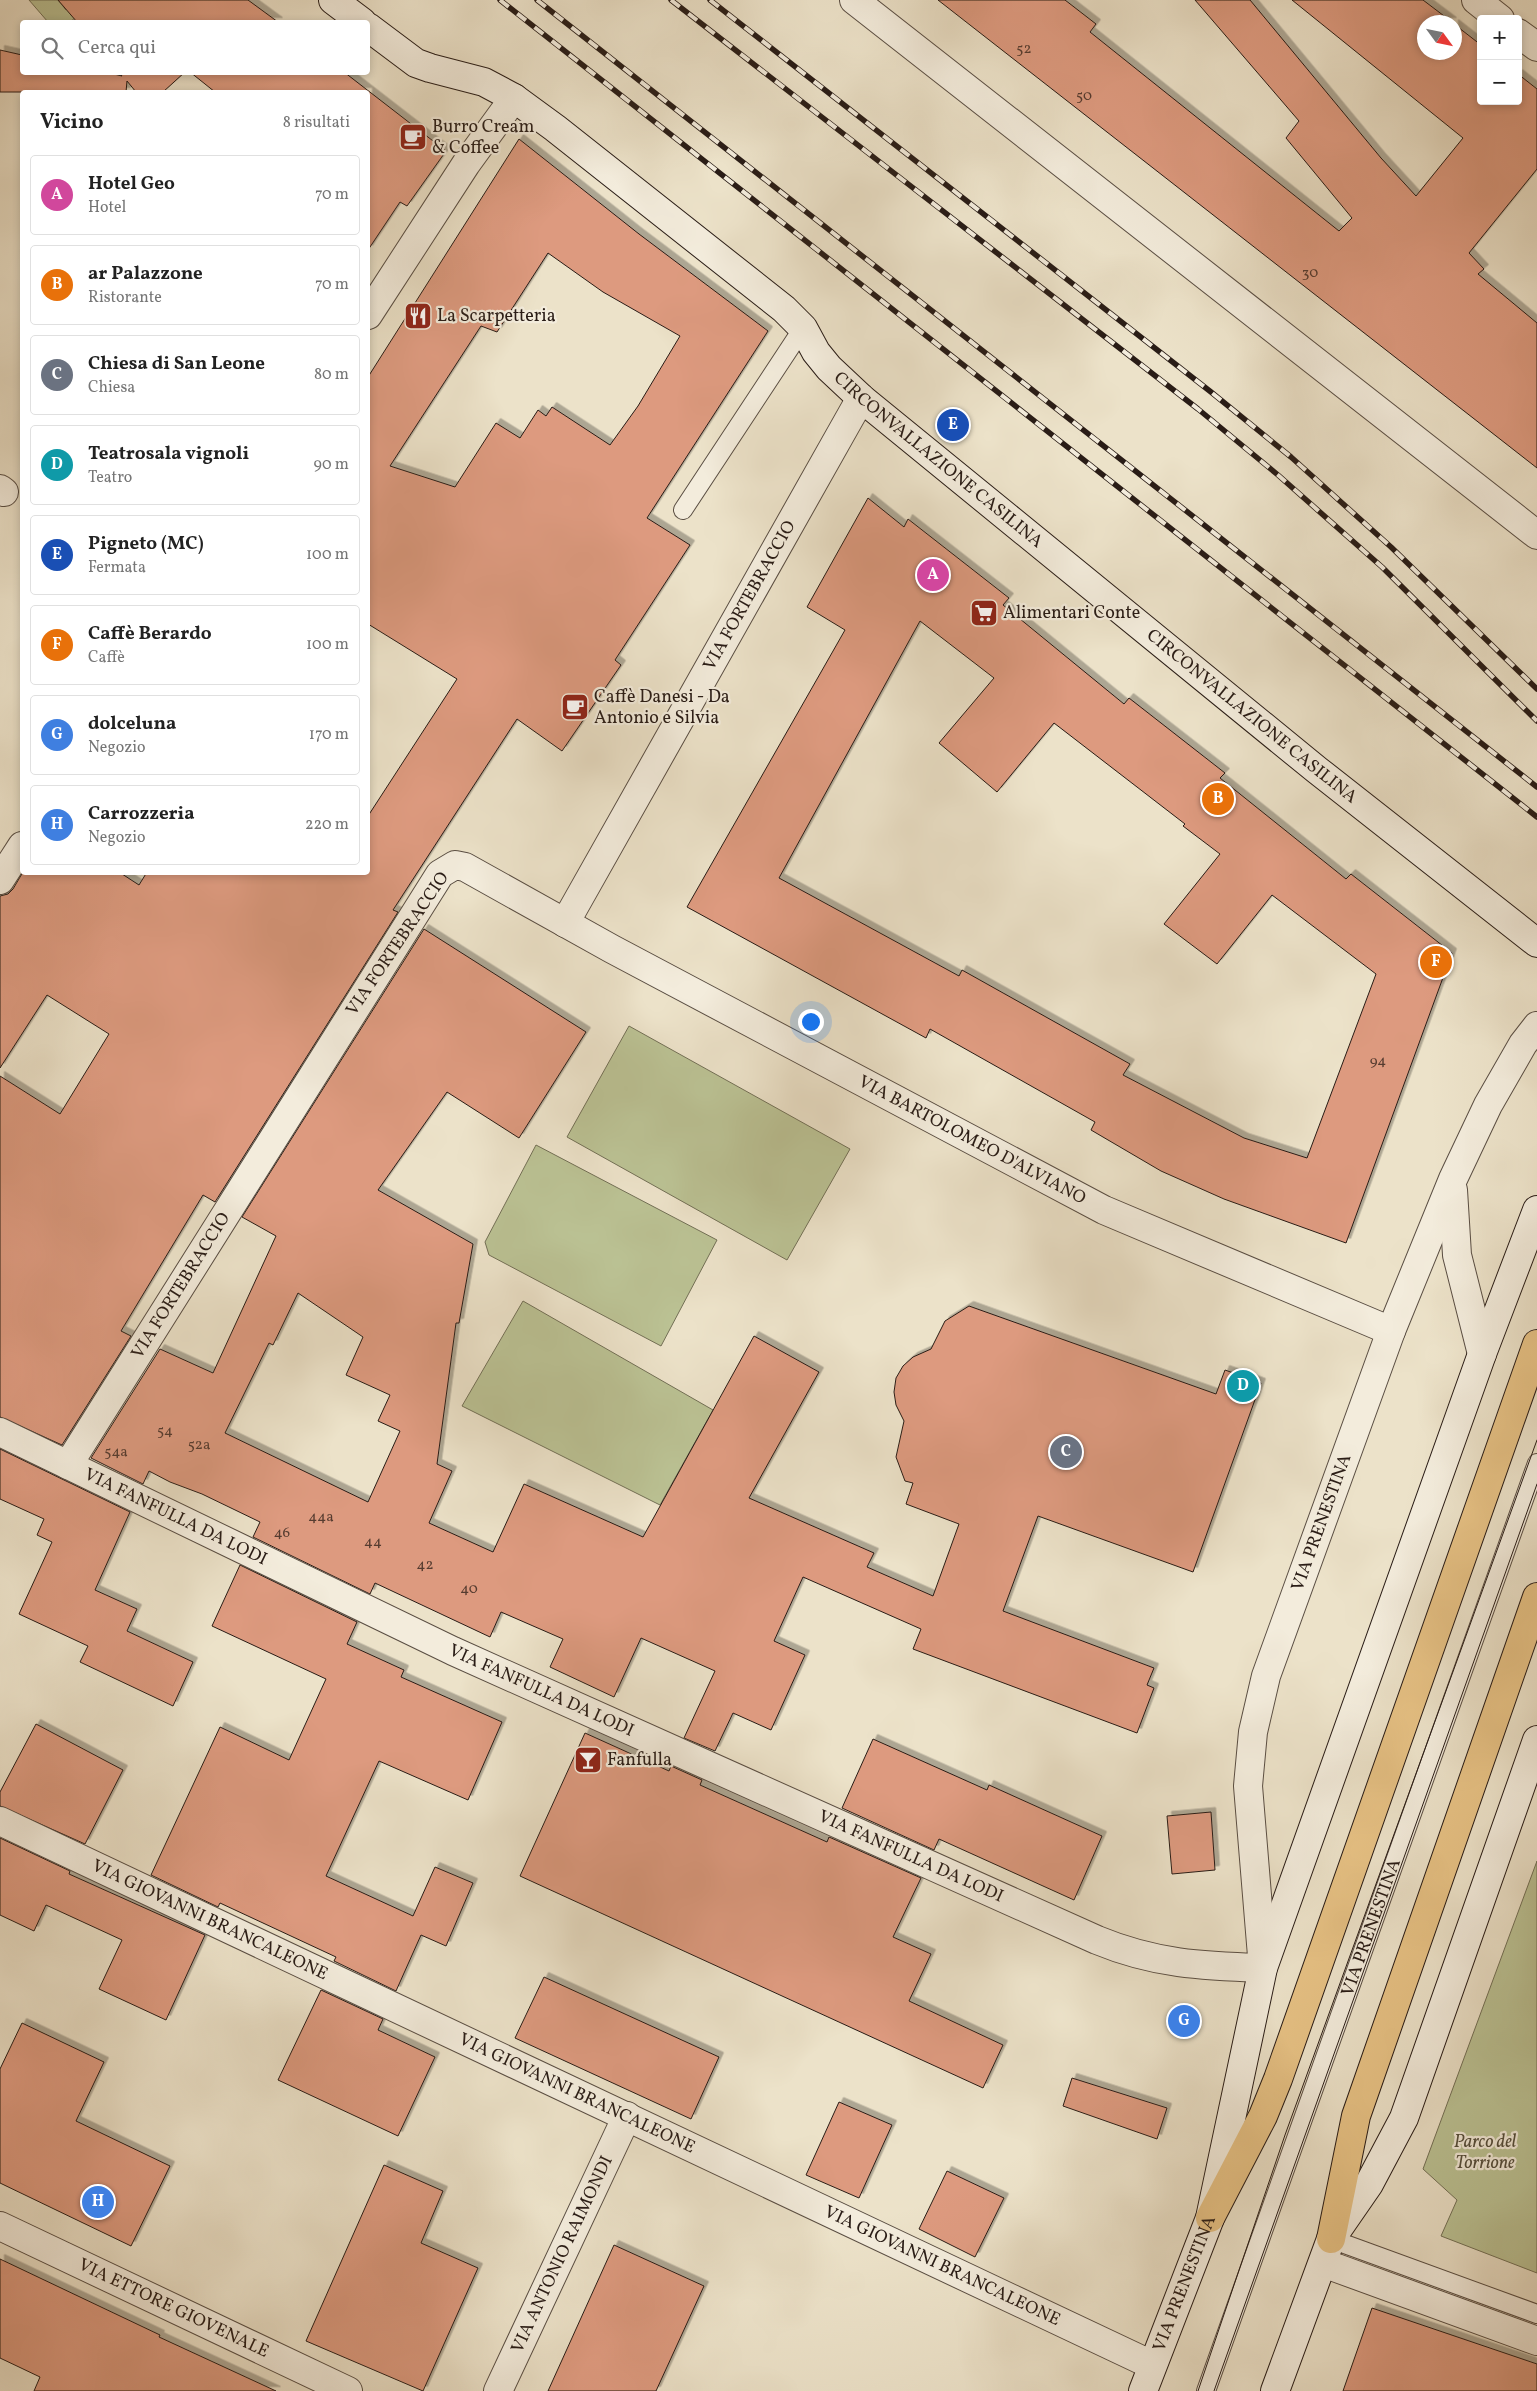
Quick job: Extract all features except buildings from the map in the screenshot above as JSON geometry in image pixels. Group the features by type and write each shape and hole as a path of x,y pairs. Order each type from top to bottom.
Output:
{"highway":[{"path":"1210,2218 1263,2116 1284,2061 1537,1344"},
{"path":"1327,2251 1347,2152 1363,2095 1537,1597"}],"street":[{"path":"333,0 359,20"},
{"path":"854,0 1537,535"},
{"path":"1476,0 1495,15"},
{"name":"CIRCONVALLAZIONE CASILINA","path":"370,28 416,62 430,68 484,82 514,98 555,128 764,292 804,328 816,352 829,368 861,398 1317,770 1537,943"},
{"path":"1522,36 1537,47"},
{"path":"370,312 466,164 514,98"},
{"name":"VIA FORTEBRACCIO","path":"68,1464 443,872 455,865 465,867 565,923 861,398"},
{"path":"0,880 20,849"},
{"name":"VIA BARTOLOMEO D'ALVIANO","path":"565,923 1104,1210 1392,1331"},
{"name":"VIA PRENESTINA","path":"1264,1968 1248,1786 1256,1714 1269,1664 1392,1331 1453,1178 1488,1105 1523,1044 1537,1026"},
{"path":"1453,1178 1457,1255 1482,1354"},
{"name":"VIA PRENESTINA","path":"1143,2391 1210,2218 1264,1968 1482,1354 1537,1210"},
{"name":"VIA FANFULLA DA LODI","path":"0,1432 453,1651 1105,1943 1132,1953 1181,1964 1264,1968"},
{"path":"1275,2391 1327,2251 1369,2184 1404,2118 1537,1740"},
{"name":"VIA GIOVANNI BRANCALEONE","path":"0,1822 1152,2365"},
{"name":"VIA ANTONIO RAIMONDI","path":"498,2391 627,2116"},
{"name":"VIA ETTORE GIOVENALE","path":"0,2226 348,2391"},
{"path":"1327,2251 1537,2341"}],"lane":[{"path":"683,510 804,328"},
{"name":"VIA PRENESTINA","path":"1206,2391 1537,1463"},
{"path":"1327,2251 1537,2314"}],"green space":[{"path":"29,0 58,0 66,10 77,0 97,0 72,20 46,20"},
{"path":"629,1026 850,1149 787,1260 567,1137"},
{"path":"536,1145 717,1240 661,1346 489,1255 485,1242"},
{"path":"523,1301 713,1410 660,1505 462,1406"},
{"name":"Parco del Torrione","path":"1537,1861 1537,2273 1441,2236 1457,2200 1423,2169"}],"tram line":[{"path":"1198,2391 1285,2135 1537,1440"},
{"path":"1214,2391 1537,1484"}],"railway":[{"path":"500,0 1537,817"},
{"path":"537,0 1537,787"},
{"path":"671,0 1198,409 1278,475 1382,567 1537,721"},
{"path":"710,0 1211,392 1291,457 1391,547 1537,689"}],"place":[{"name":"Burro Cream & Coffee","path":"413,137"},
{"name":"La Scarpetteria","path":"418,316"},
{"name":"Pigneto (MC)","path":"953,425"},
{"name":"Hotel Geo","path":"933,575"},
{"name":"Alimentari Conte","path":"984,613"},
{"name":"Caffè Danesi - Da Antonio e Silvia","path":"575,707"},
{"name":"ar Palazzone","path":"1218,799"},
{"name":"Caffè Berardo","path":"1436,962"},
{"name":"Teatrosala vignoli","path":"1243,1386"},
{"name":"Chiesa di San Leone","path":"1066,1452"},
{"name":"Fanfulla","path":"588,1760"},
{"name":"dolceluna","path":"1184,2021"},
{"name":"Carrozzeria","path":"98,2202"}]}
